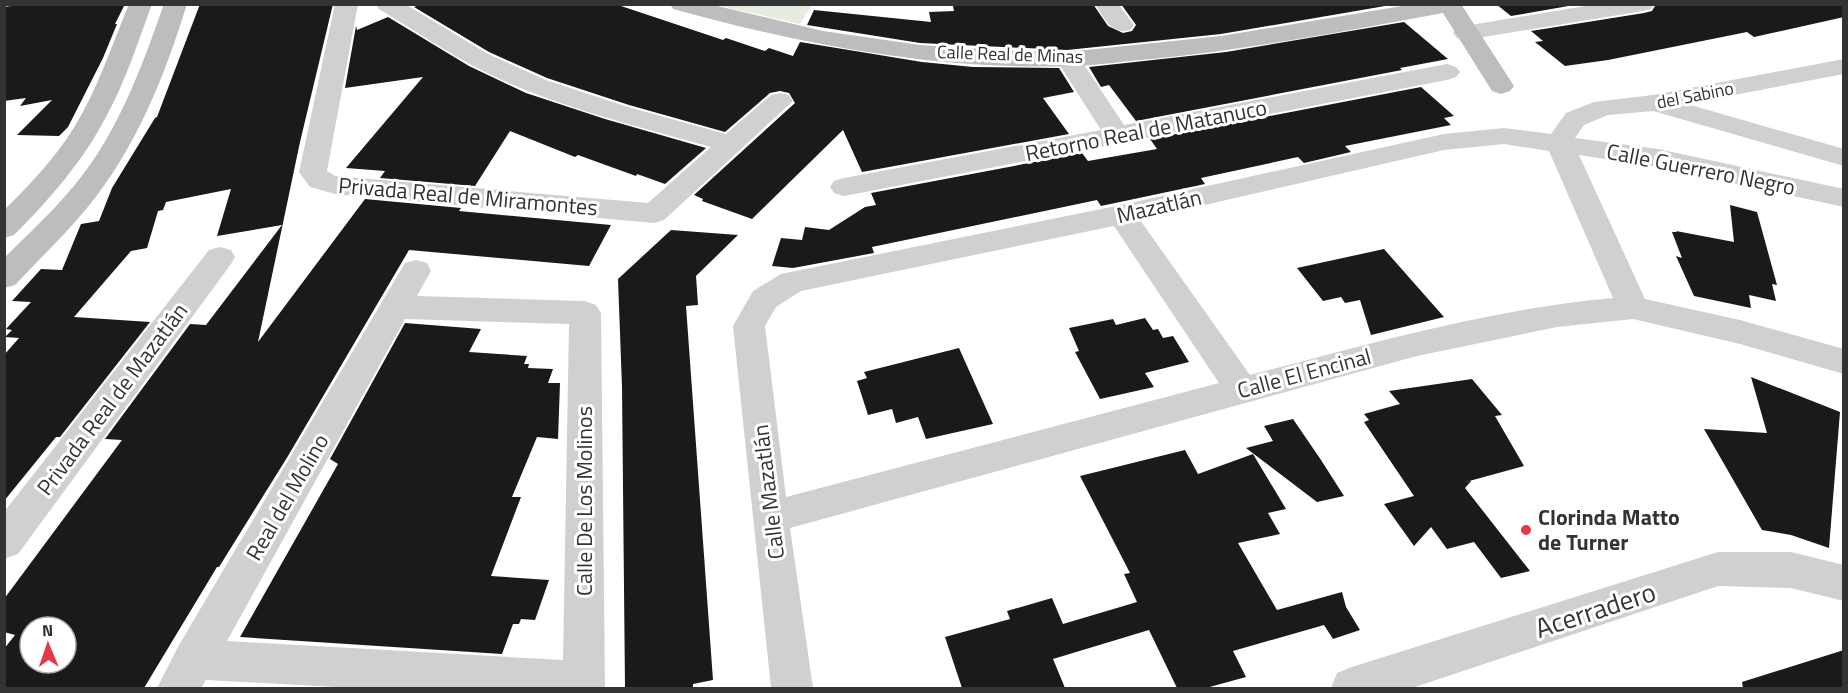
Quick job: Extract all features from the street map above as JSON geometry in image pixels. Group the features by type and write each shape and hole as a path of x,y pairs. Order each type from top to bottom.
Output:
{"street":[{"path":"4,228 61,164 87,127 108,86 141,4"},
{"path":"8,270 77,201 108,158 134,114 153,72 176,4"},
{"name":"Privada Real de Miramontes","path":"347,4 313,172 320,181 335,185 654,213 730,144"},
{"path":"387,4 458,49 512,75 573,98 730,144 780,101"},
{"name":"Calle Real de Minas","path":"681,4 739,21 858,44 975,56 1068,59 1272,38 1449,5"},
{"path":"1106,4 1122,25"},
{"path":"1449,5 1501,87"},
{"path":"1465,33 1629,6"},
{"path":"1068,59 1118,136"},
{"name":"del Sabino","path":"1559,142 1575,119 1603,108 1653,103 1844,66"},
{"name":"Retorno Real de Matanuco","path":"844,187 1447,72"},
{"path":"1653,103 1844,158"},
{"name":"Mazatlán","path":"764,299 792,282 1121,215 1444,141 1504,136 1559,142"},
{"path":"1559,142 1633,308"},
{"name":"Calle Guerrero Negro","path":"1559,142 1658,158 1844,198"},
{"path":"1121,215 1242,390"},
{"name":"Privada Real de Mazatlán","path":"4,542 220,257"},
{"name":"Real del Molino","path":"186,674 416,271"},
{"name":"Calle Mazatlán","path":"764,299 749,326 792,688"},
{"name":"Calle De Los Molinos","path":"397,307 585,313 584,685"},
{"name":"Calle El Encinal","path":"770,518 1417,344 1557,315 1633,308 1740,332 1844,362"},
{"name":"Acerradero","path":"1352,688 1718,569 1791,570 1844,583"},
{"path":"186,674 584,685"}],"shaded area":[{"path":"716,5 812,5 800,24"}],"building":[{"path":"25,4 125,4 103,58 68,127 59,136 17,135 52,100 20,106 26,98 4,101 4,7"},
{"path":"200,4 333,4 300,142 258,342 365,199 461,208 459,211 611,225 589,266 409,250 288,456 144,688 4,688 4,649 15,635 4,632 4,599 122,440 105,439 190,324 206,325 282,225 217,236 231,189 166,202 163,210 158,211 147,248 131,251 74,317 150,322 60,437 56,437 4,501 4,355 19,338 5,337 12,330 6,329 31,302 12,301 41,269 62,270 81,224 99,221 112,188 155,118"},
{"path":"421,4 615,4 723,40 726,38 765,51 769,48 793,56 800,42 922,62 973,67 1059,68 1074,92 1043,98 1069,134 862,172 843,130 752,219 702,201 703,199 694,195 795,103 789,93 780,91 770,93 725,132 629,105 547,78 489,52 414,7"},
{"path":"1093,4 1108,26 1123,33 1132,31 1136,25 1121,4 1383,4 1385,6 1221,34 1067,50 920,43 807,25 814,10 931,22 929,12 954,11 953,6"},
{"path":"1496,4 1580,4 1511,16"},
{"path":"1656,4 1843,4 1844,17 1754,37 1747,32 1608,60 1565,66 1535,42 1543,41 1531,31 1644,13 1652,11"},
{"path":"388,17 469,66 526,93 706,148 665,184 578,155 575,157 510,131 475,186 380,178 385,171 346,168 423,77 345,88 356,26 357,30"},
{"path":"1404,22 1448,59 1400,68 1402,70 1136,121 1109,85 1101,87 1089,67 1226,52"},
{"path":"1421,87 1454,116 1444,118 1451,125 1345,146 1351,152 1304,163 1298,157 1201,178 1205,184 1101,206 1097,200 872,247 874,253 793,268 772,266 781,238 802,240 805,227 829,230 865,207 876,205 871,193 1082,153 1088,161 1157,149 1150,139"},
{"path":"1730,205 1757,212 1777,285 1772,284 1776,301 1749,295 1751,308 1694,296 1676,256 1682,258 1672,232 1734,242"},
{"path":"671,230 738,235 696,276 698,305 686,306 713,680 693,684 693,688 625,688 622,387 618,279"},
{"path":"1384,249 1444,317 1371,335 1360,300 1345,303 1341,297 1323,301 1297,268"},
{"path":"1145,318 1153,330 1158,329 1163,338 1173,336 1189,362 1145,373 1154,387 1100,399 1075,352 1079,351 1069,328 1113,319 1116,325"},
{"path":"405,323 481,329 469,352 527,356 524,364 529,364 528,368 553,369 548,383 560,383 558,439 537,437 512,497 521,497 491,576 549,580 535,620 521,619 519,624 513,624 502,654 240,637 338,464 330,459"},
{"path":"959,348 993,424 926,439 918,417 896,423 892,409 868,415 857,381 867,378 864,372"},
{"path":"1751,377 1840,412 1829,548 1791,535 1762,530 1704,429 1767,433"},
{"path":"1472,379 1502,415 1495,416 1524,466 1472,480 1465,488 1530,571 1501,578 1474,542 1447,549 1431,527 1414,546 1384,504 1414,496 1364,422 1369,420 1364,414 1400,404 1389,391"},
{"path":"1293,419 1344,496 1317,502 1246,448 1273,441 1264,426"},
{"path":"1185,450 1198,474 1253,454 1286,509 1268,513 1280,534 1238,543 1277,610 1342,592 1346,607 1360,630 1333,639 1324,625 1233,651 1246,677 1206,688 1177,688 1149,630 1053,659 1065,688 962,688 945,637 1010,619 1007,611 1052,598 1063,624 1137,602 1124,574 1130,573 1080,476"},
{"path":"1844,650 1844,688 1743,688 1742,682"}],"place":[{"name":"Clorinda Matto de Turner","path":"1526,530"}]}
